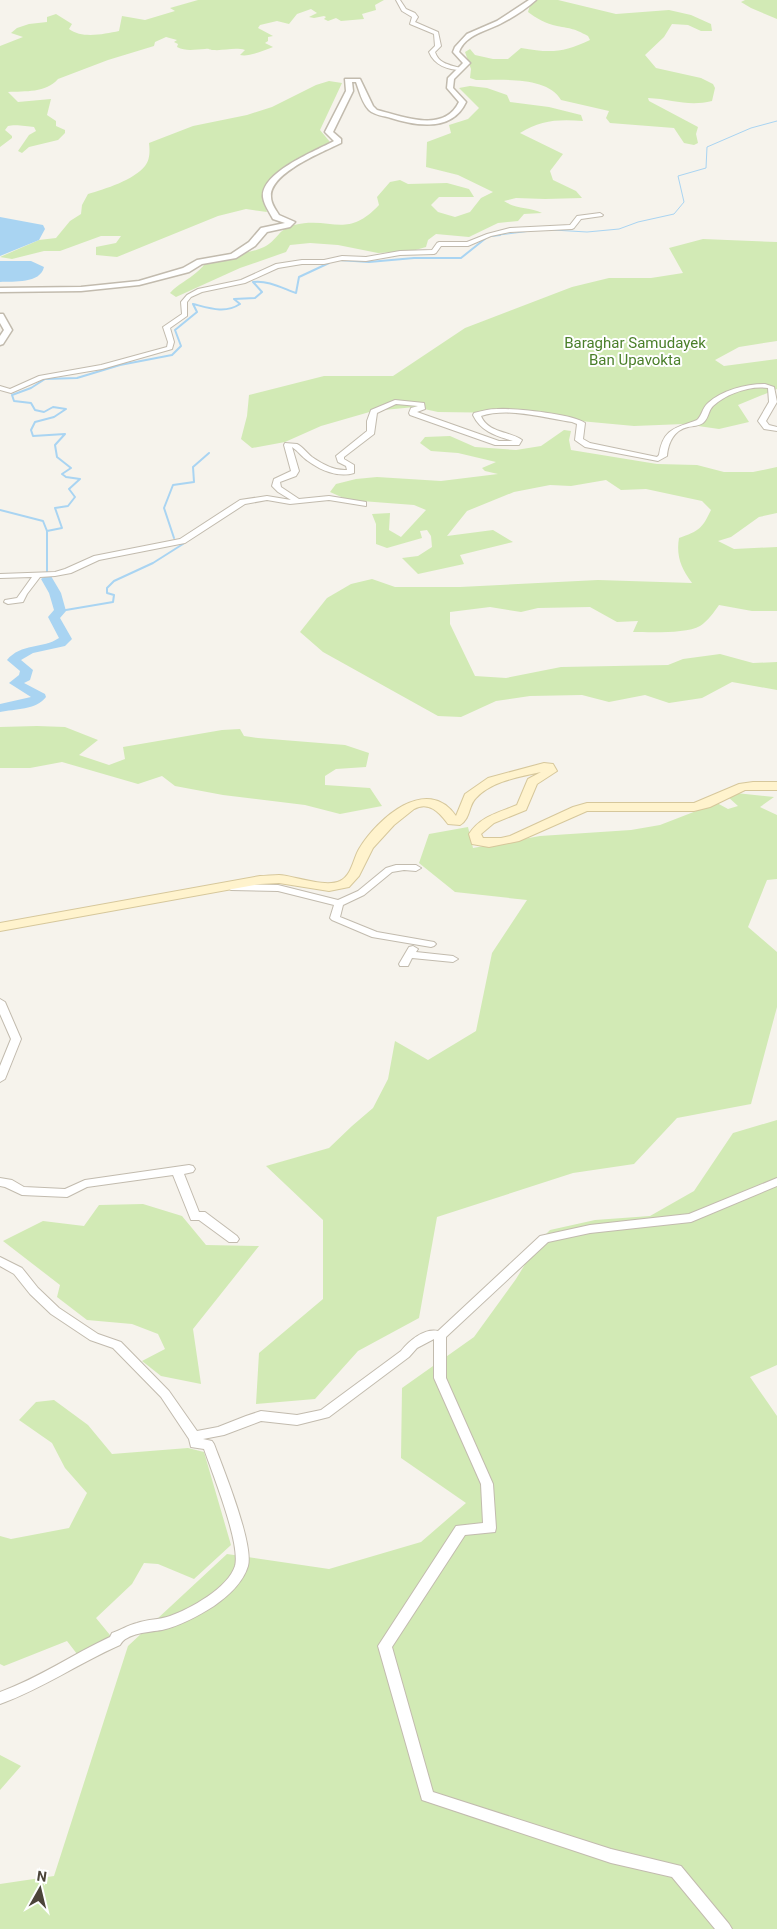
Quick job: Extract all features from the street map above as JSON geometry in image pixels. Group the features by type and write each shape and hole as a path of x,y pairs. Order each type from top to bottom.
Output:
{"main road":[{"path":"0,927 260,880 279,879 333,886 343,884 356,871 366,847 410,806 422,802 438,805 448,813 452,821 458,821 461,819 469,797 484,787 492,782 544,767 549,767 551,771 532,782 522,807 487,821 479,827 475,834 477,841 489,844 514,838 547,826 587,806 697,807 738,788 758,785 777,786"}],"street":[{"path":"398,0 404,10 415,17 412,23 436,33 438,46 432,52 434,58 442,65 459,69"},
{"path":"0,290 81,290 124,285 186,270 200,262 233,256 252,244 264,230 290,224 291,222 276,217 268,199 269,190 275,180 297,163 338,141 329,132 336,113 349,91 350,85 347,80 358,80 372,109 407,122 426,124 447,117 460,108 462,99 450,88 451,78 467,63 456,50 465,38 499,22 534,0"},
{"path":"0,388 11,391 41,377 102,367 170,348 171,342 166,327 184,315 184,302 189,296 200,290 244,282 276,266 302,262 324,262 342,258 366,259 400,253 434,252 439,244 468,244 489,235 510,230 572,227 579,217 600,215"},
{"path":"0,316 8,330 0,342"},
{"path":"297,501 295,498 280,492 276,486 277,481 293,474 295,471 288,445 294,445 315,461 342,474 349,473 351,471 350,466 341,460 340,456 371,432 371,421 374,412 395,402 422,404 422,407 414,410 413,413 486,439 507,444 516,443 518,440 485,426 479,421 477,416 495,411 513,411 574,420 581,423 579,440 588,445 658,459 663,456 663,446 677,429 700,423 708,406 722,396 761,384 771,386 773,402 762,421 767,426 777,429"},
{"path":"0,576 37,576 68,571 97,558 182,541 243,502 267,498 290,502 330,498 363,504"},
{"path":"8,602 20,600 23,593 37,576"},
{"path":"225,886 276,888 339,903 362,893 385,871 404,867 416,868"},
{"path":"339,903 335,918 375,935 431,944"},
{"path":"418,942 407,959 453,959"},
{"path":"0,1002 16,1039 0,1079"},
{"path":"0,1182 8,1183 22,1191 67,1193 85,1184 183,1170 194,1217 201,1215 232,1239"},
{"path":"724,1929 676,1871 611,1856 427,1796 385,1646 461,1530 490,1528 487,1484 440,1378 440,1336 544,1239 590,1229 691,1218 777,1182"},
{"path":"0,1261 18,1271 34,1291 55,1311 94,1336 117,1345 165,1394 195,1438 195,1444 208,1444 238,1532 242,1563 237,1579 209,1604 170,1622 134,1629 23,1690 0,1698"},
{"path":"195,1438 199,1435 220,1432 250,1418 261,1416 297,1420 325,1414 406,1354 413,1345 432,1334 440,1336"}],"green space":[{"path":"198,0 384,0 375,5 376,10 362,14 364,19 341,21 336,18 328,21 324,19 326,17 324,16 309,17 317,13 311,9 297,14 289,24 277,21 260,25 258,28 273,36 268,37 268,41 265,43 273,47 261,52 240,55 245,50 184,49 177,47 178,44 174,42 177,40 166,37 155,42 154,46 108,60 58,79 48,87 8,92 18,102 51,99 47,115 56,121 56,126 65,130 65,133 58,140 29,147 22,153 18,151 29,135 36,131 34,127 11,125 5,130 12,138 0,147 0,46 23,37 11,33 17,28 29,24 47,22 47,17 56,14 72,24 69,29 74,32 87,35 107,33 119,31 122,16 145,20 175,11 170,8"},
{"path":"536,0 558,0 616,14 669,10 691,15 711,24 712,31 701,31 688,25 672,24 664,37 645,55 656,68 701,78 713,84 715,88 712,101 703,103 648,98 649,101 698,127 696,134 698,143 694,145 684,143 674,128 610,123 606,118 609,111 561,100 555,92 535,83 510,80 476,80 470,78 471,69 465,52 470,49 475,55 493,59 508,59 521,48 556,51 564,50 590,40 588,36 579,31 549,24 528,12 530,5"},
{"path":"745,0 777,0 777,19 741,2"},
{"path":"329,81 342,83 320,130 330,142 267,184 262,196 267,212 246,209 218,216 117,257 96,255 96,247 116,243 121,236 101,236 60,251 44,251 12,259 0,257 39,240 56,238 70,221 81,214 82,205 88,194 134,176 145,166 148,161 149,143 193,126 247,115 272,107 316,85"},
{"path":"470,86 487,88 507,95 510,102 549,107 581,115 583,121 550,121 535,125 520,133 563,154 550,171 553,180 576,191 582,198 516,198 504,201 508,204 542,213 524,214 518,221 498,223 469,237 436,234 428,240 426,247 412,251 378,253 338,245 310,243 290,245 286,252 240,268 176,297 170,293 208,262 264,247 285,229 294,225 319,223 338,225 357,222 379,205 377,197 390,182 400,180 408,184 447,183 469,189 474,197 439,197 431,205 438,212 455,217 470,212 481,198 493,192 458,175 426,167 427,142 451,133 449,125 468,119 479,108 459,88"},
{"name":"Baraghar Samudayek Ban Upavokta","path":"703,239 777,242 777,341 739,347 715,360 724,366 777,359 777,389 738,405 749,422 719,429 684,424 634,426 517,413 438,412 415,407 373,411 321,426 285,442 252,448 241,439 247,416 249,395 324,376 393,376 465,328 572,287 609,278 651,278 683,273 669,248"},
{"path":"564,430 571,431 569,440 571,450 657,464 697,465 724,472 753,472 777,467 777,513 759,517 731,537 718,541 734,549 777,547 777,611 752,611 719,605 708,619 694,629 658,632 633,632 638,621 617,622 590,607 538,608 521,612 490,607 450,612 450,624 475,676 506,678 561,667 668,665 683,659 720,654 753,663 777,662 777,690 732,682 702,698 669,703 645,695 609,702 582,695 530,696 496,701 461,717 438,716 323,652 300,632 327,598 351,584 372,579 395,587 460,587 598,580 692,583 680,562 678,551 679,538 696,531 705,521 711,510 702,501 646,489 621,490 606,480 571,486 550,485 514,492 467,511 447,536 493,530 513,542 460,555 464,564 418,574 402,558 418,556 432,547 431,536 427,530 420,531 422,538 387,548 376,544 376,524 372,514 390,513 389,530 401,537 426,510 414,505 348,500 330,492 336,484 356,479 377,477 441,481 498,474 485,471 482,468 496,462 458,453 431,451 420,443 425,437 450,436 475,447 516,450 541,446"},
{"path":"0,727 65,727 98,740 79,755 109,765 125,759 123,747 222,730 240,729 244,736 258,738 345,745 369,753 366,767 336,769 325,776 325,785 370,788 382,806 340,814 305,805 223,795 175,786 162,776 138,784 62,762 30,768 0,768"},
{"path":"736,793 774,797 760,807 777,815 777,879 767,880 748,927 777,952 777,1007 751,1104 677,1118 634,1164 573,1173 437,1217 419,1318 358,1351 315,1399 256,1404 259,1353 323,1299 323,1220 266,1166 329,1148 373,1108 388,1079 395,1041 428,1060 476,1031 492,953 527,900 455,892 419,863 429,834 468,827 473,848 540,836 631,830 660,825 717,803 728,809 738,806 727,796"},
{"path":"777,1120 777,1365 750,1377 777,1416 777,1929 0,1929 0,1884 54,1876 128,1646 227,1554 329,1569 421,1542 466,1503 401,1458 402,1388 474,1337 516,1279 540,1240 550,1230 595,1220 650,1216 694,1191 733,1133"},
{"path":"143,1204 182,1216 206,1245 259,1246 193,1329 201,1384 161,1376 142,1361 165,1349 158,1334 132,1324 87,1320 57,1297 60,1285 3,1241 43,1221 84,1226 99,1205"},
{"path":"54,1400 88,1425 112,1454 188,1448 204,1452 231,1545 194,1579 158,1564 144,1563 132,1584 96,1618 119,1646 84,1663 67,1641 4,1666 0,1664 0,1536 11,1539 69,1528 87,1493 65,1468 52,1443 19,1420 36,1402"},
{"path":"0,1755 21,1766 0,1790"}],"water":[{"path":"0,217 43,225 45,229 39,240 0,256"},
{"path":"0,261 31,261 44,267 42,272 32,279 0,282"}],"waterway":[{"path":"553,230 587,232 619,229 638,222 674,214 684,202 678,176 706,168 707,147 751,128 777,121"},
{"path":"500,235 491,236 531,231"},
{"path":"339,260 369,262 414,258 461,258 486,238"},
{"path":"47,531 62,528 55,508 68,506 75,497 69,489 80,479 66,477 62,474 71,468 57,457 55,445 65,434 33,436 31,430 35,422 54,417 66,409 53,407 44,412 35,410 31,403 14,401 12,395 31,388 45,379 77,378 120,365 172,355 181,346 175,330 197,312 193,304 217,309 229,309 240,304 234,299 255,298 262,292 253,282 270,283 296,293 299,277 329,263"},
{"path":"174,538 164,508 173,485 194,482 193,467 209,453"},
{"path":"0,510 43,521 47,531"},
{"path":"47,531 47,573"},
{"path":"60,611 113,602 114,595 107,593 107,588 114,581 153,563 183,544"},
{"path":"0,708 33,702 40,697 15,683 25,677 27,670 13,660 29,650 61,643 66,639 54,617 60,611 55,593 47,579"}]}
